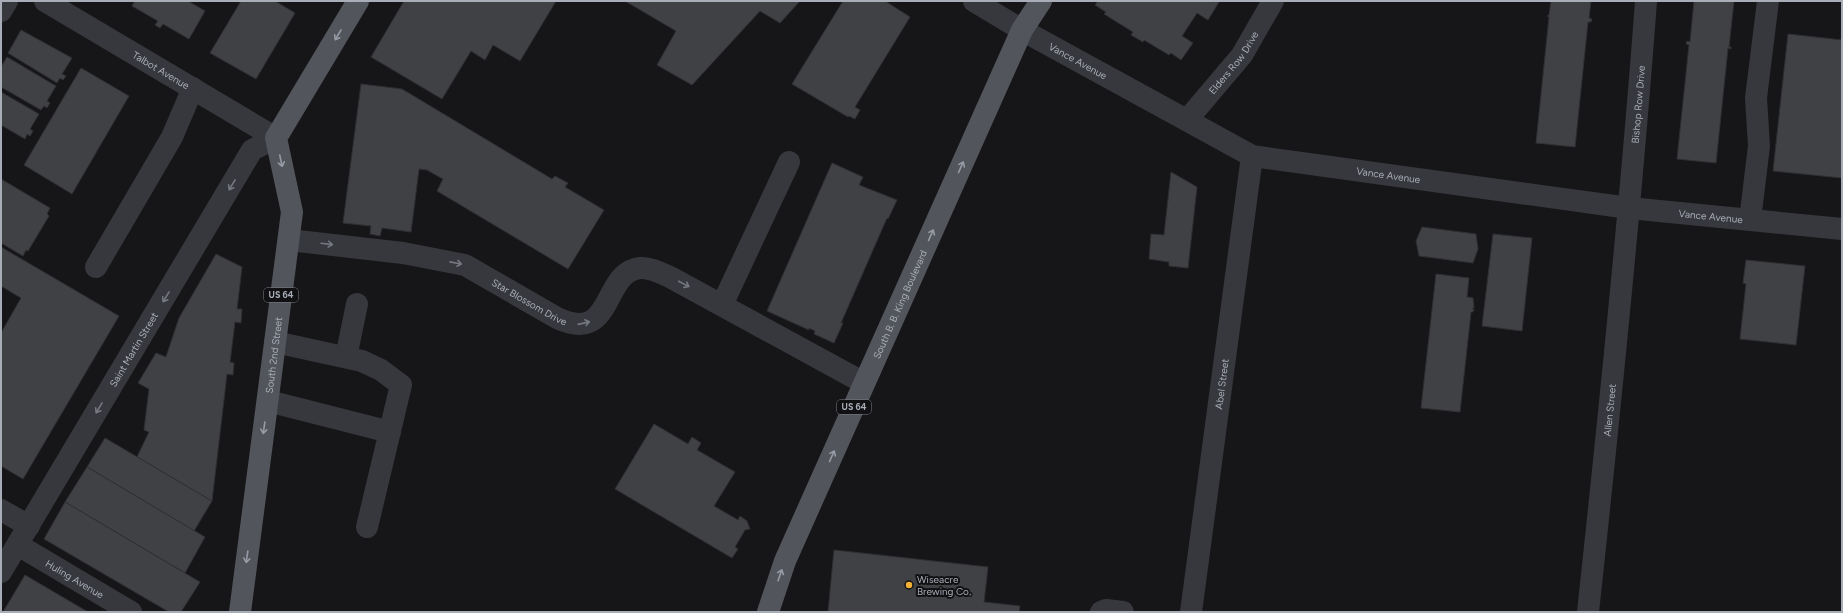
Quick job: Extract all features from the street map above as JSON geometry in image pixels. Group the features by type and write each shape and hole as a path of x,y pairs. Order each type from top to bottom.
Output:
{"main road":[{"path":"276,138 358,1"},
{"name":"South B. B. King Boulevard","path":"768,612 785,561 864,383 1022,30 1041,1"},
{"name":"South 2nd Street","path":"240,612 292,212 276,138"}],"street":[{"path":"1,10 7,1"},
{"name":"Talbot Avenue","path":"45,1 276,138"},
{"name":"Vance Avenue","path":"974,1 1022,30 1252,156 1629,208 1842,229"},
{"name":"Elders Row Drive","path":"1187,120 1242,56 1273,1"},
{"name":"Bishop Row Drive","path":"1629,208 1636,146 1646,1"},
{"path":"1750,220 1759,146 1756,98 1768,1"},
{"path":"96,267 172,137 193,88"},
{"name":"Saint Martin Street","path":"1,572 252,150 276,138"},
{"name":"Abel Street","path":"1191,612 1252,156"},
{"path":"722,305 788,162"},
{"name":"Allen Street","path":"1588,612 1610,416 1629,208"},
{"name":"Star Blossom Drive","path":"289,240 403,253 465,265 569,324 581,325 594,321 625,274 640,268 652,270 670,277 864,383"},
{"path":"346,357 357,304"},
{"path":"275,342 362,361 381,370 400,385 367,527"},
{"path":"268,400 390,432"},
{"path":"1,510 29,526"},
{"name":"Huling Avenue","path":"18,545 132,612"},
{"path":"1101,612 1106,610 1124,612"}],"building":[{"path":"135,1 188,1 205,11 189,39 163,24 160,28 155,25 158,21 132,6"},
{"path":"241,1 275,1 295,13 256,79 210,53"},
{"path":"404,1 556,1 520,61 493,45 485,60 471,51 442,99 371,57"},
{"path":"625,1 800,1 780,23 760,11 692,85 657,65 676,31"},
{"path":"843,1 885,1 910,17 855,107 860,110 855,119 849,116 848,117 792,84"},
{"path":"1098,1 1219,2 1208,20 1197,13 1182,36 1193,43 1181,60 1171,53 1169,55 1144,40 1143,42 1131,35 1133,32 1104,14 1106,12 1095,5"},
{"path":"1551,1 1591,1 1589,18 1592,19 1591,22 1588,22 1575,147 1536,143 1549,17 1547,16 1549,15"},
{"path":"1694,1 1734,1 1729,47 1731,47 1731,49 1728,48 1716,163 1677,159 1689,45 1686,44 1687,41 1690,42"},
{"path":"21,30 72,58 62,74 66,76 63,80 60,78 57,83 8,53"},
{"path":"1788,34 1842,40 1842,178 1773,171"},
{"path":"7,57 56,86 47,101 50,103 47,108 44,106 41,110 1,87 1,67"},
{"path":"81,68 129,96 72,194 24,165"},
{"path":"361,84 402,89 552,179 555,176 568,183 565,187 604,210 568,269 437,191 443,179 427,170 419,169 411,232 382,228 380,236 370,234 371,226 343,223"},
{"path":"1,92 39,114 30,129 33,131 30,136 27,134 25,139 1,125"},
{"path":"832,163 863,177 859,185 897,200 888,219 887,218 841,323 843,323 834,343 814,334 815,331 809,328 809,330 767,311"},
{"path":"1171,172 1197,187 1188,268 1169,266 1169,262 1149,259 1151,234 1164,235"},
{"path":"1,179 50,208 47,214 49,216 28,251 26,250 23,256 1,243"},
{"path":"1422,227 1476,234 1478,249 1473,263 1419,256 1416,241"},
{"path":"1493,234 1532,238 1522,331 1482,326"},
{"path":"1,247 119,316 23,479 1,466 1,333 21,298 1,286"},
{"path":"216,254 242,267 237,309 242,309 241,323 235,322 230,362 234,363 233,375 227,374 212,501 137,457 149,432 144,430 149,389 138,383 156,353 166,357 179,318"},
{"path":"1746,260 1805,266 1796,345 1740,339 1746,284 1743,283"},
{"path":"1436,274 1469,278 1467,297 1473,298 1474,308 1472,309 1474,309 1473,312 1471,312 1460,412 1421,408"},
{"path":"654,424 688,444 692,437 701,443 697,450 735,472 714,506 738,520 740,516 747,521 750,529 745,530 735,547 738,549 732,558 615,489"},
{"path":"105,438 212,501 194,531 87,467"},
{"path":"87,467 205,537 185,573 65,502"},
{"path":"65,502 200,582 181,612 169,612 44,539"},
{"name":"Wiseacre Brewing Co.","path":"834,550 988,567 984,602 1020,606 1019,612 828,612"},
{"path":"25,575 88,612 3,612"}],"place":[{"name":"Wiseacre Brewing Co.","path":"909,585"}]}
